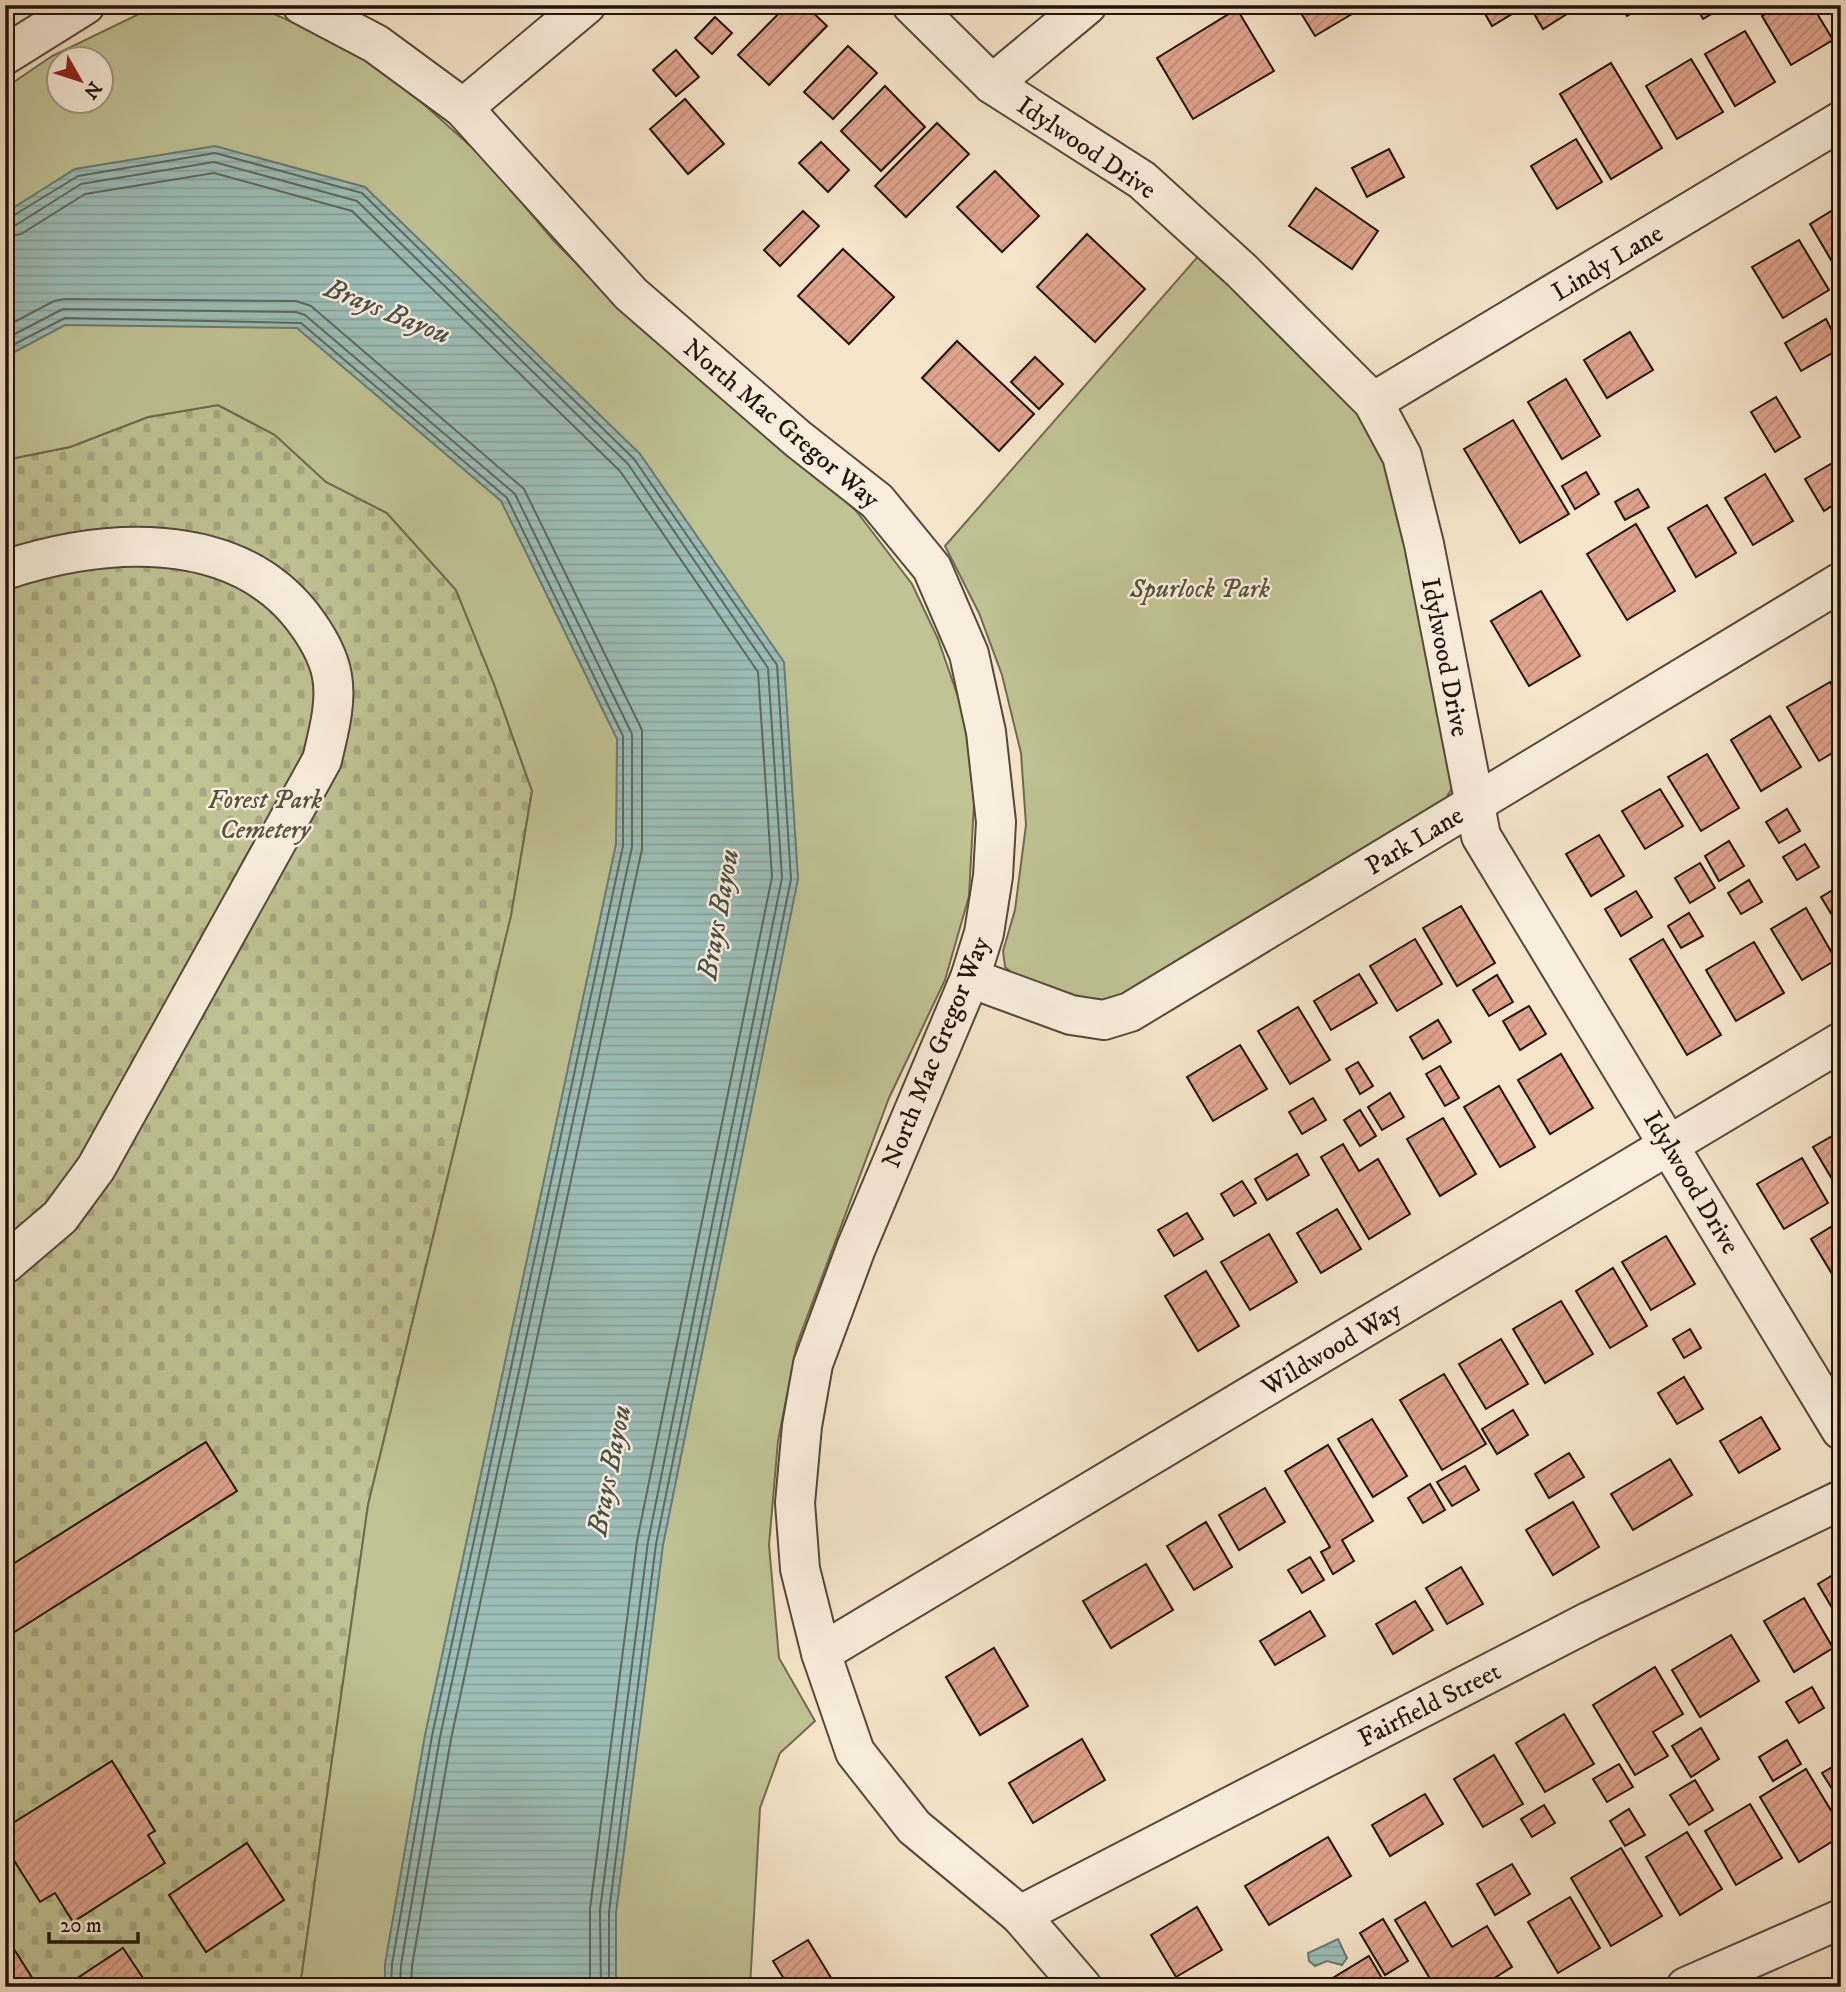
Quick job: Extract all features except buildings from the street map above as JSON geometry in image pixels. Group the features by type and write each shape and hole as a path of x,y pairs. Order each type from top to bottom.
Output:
{"street":[{"path":"5,55 85,5"},
{"name":"North Mac Gregor Way","path":"302,5 376,44 463,108 631,294 798,439 877,501 932,568 969,654 986,732 996,822 993,876 984,933 971,978 856,1248 813,1364 802,1426 795,1503 800,1569 821,1653 855,1752 914,1827 1020,1915 1082,1987"},
{"path":"463,108 586,5"},
{"name":"Idylwood Drive","path":"912,5 992,84 1142,180 1242,271 1373,402 1402,456 1424,544 1481,836 1841,1430"},
{"path":"992,84 1087,5"},
{"name":"Lindy Lane","path":"1373,402 1841,121"},
{"path":"5,570 80,553 126,548 165,547 215,556 257,575 290,601 317,635 332,677 331,719 322,760 96,1168 60,1217 5,1264"},
{"name":"Park Lane","path":"971,978 1071,1015 1104,1020 1130,1012 1841,582"},
{"name":"Wildwood Way","path":"821,1653 1841,1042"},
{"name":"Fairfield Street","path":"1020,1915 1590,1621 1841,1500"},
{"path":"1686,1987 1841,1919"}],"green space":[{"path":"178,5 228,5 274,14 345,45 401,84 484,158 554,241 635,323 716,394 800,456 857,512 912,584 938,639 966,720 974,803 969,896 945,980 889,1098 797,1344 778,1441 769,1545 779,1658 815,1721 780,1753 760,1808 750,1987 300,1987 368,1505 511,916 532,791 494,684 456,590 387,513 326,482 275,435 218,405 148,417 70,447 5,460 5,88 46,60 46,116 116,116 116,46 73,46 141,13"},
{"name":"Spurlock Park","path":"1201,253 1381,438 1399,487 1453,786 1443,804 1138,991 1098,1004 1019,979 1005,967 1003,951 1015,910 1026,825 1021,753 1002,675 979,613 945,546"},
{"name":"Forest Park Cemetery","path":"218,405 275,435 326,482 387,513 456,590 494,684 532,791 511,916 368,1505 300,1987 5,1987 5,460 70,447 148,417"}],"water":[{"name":"Brays Bayou","path":"215,146 365,187 640,454 784,662 798,879 663,1545 616,1913 616,1987 385,1987 385,1964 425,1735 616,844 617,739 501,501 297,328 65,325 5,357 5,213 75,169"},
{"path":"1338,1939 1347,1958 1342,1965 1327,1961 1315,1966 1309,1961 1308,1953"}]}
